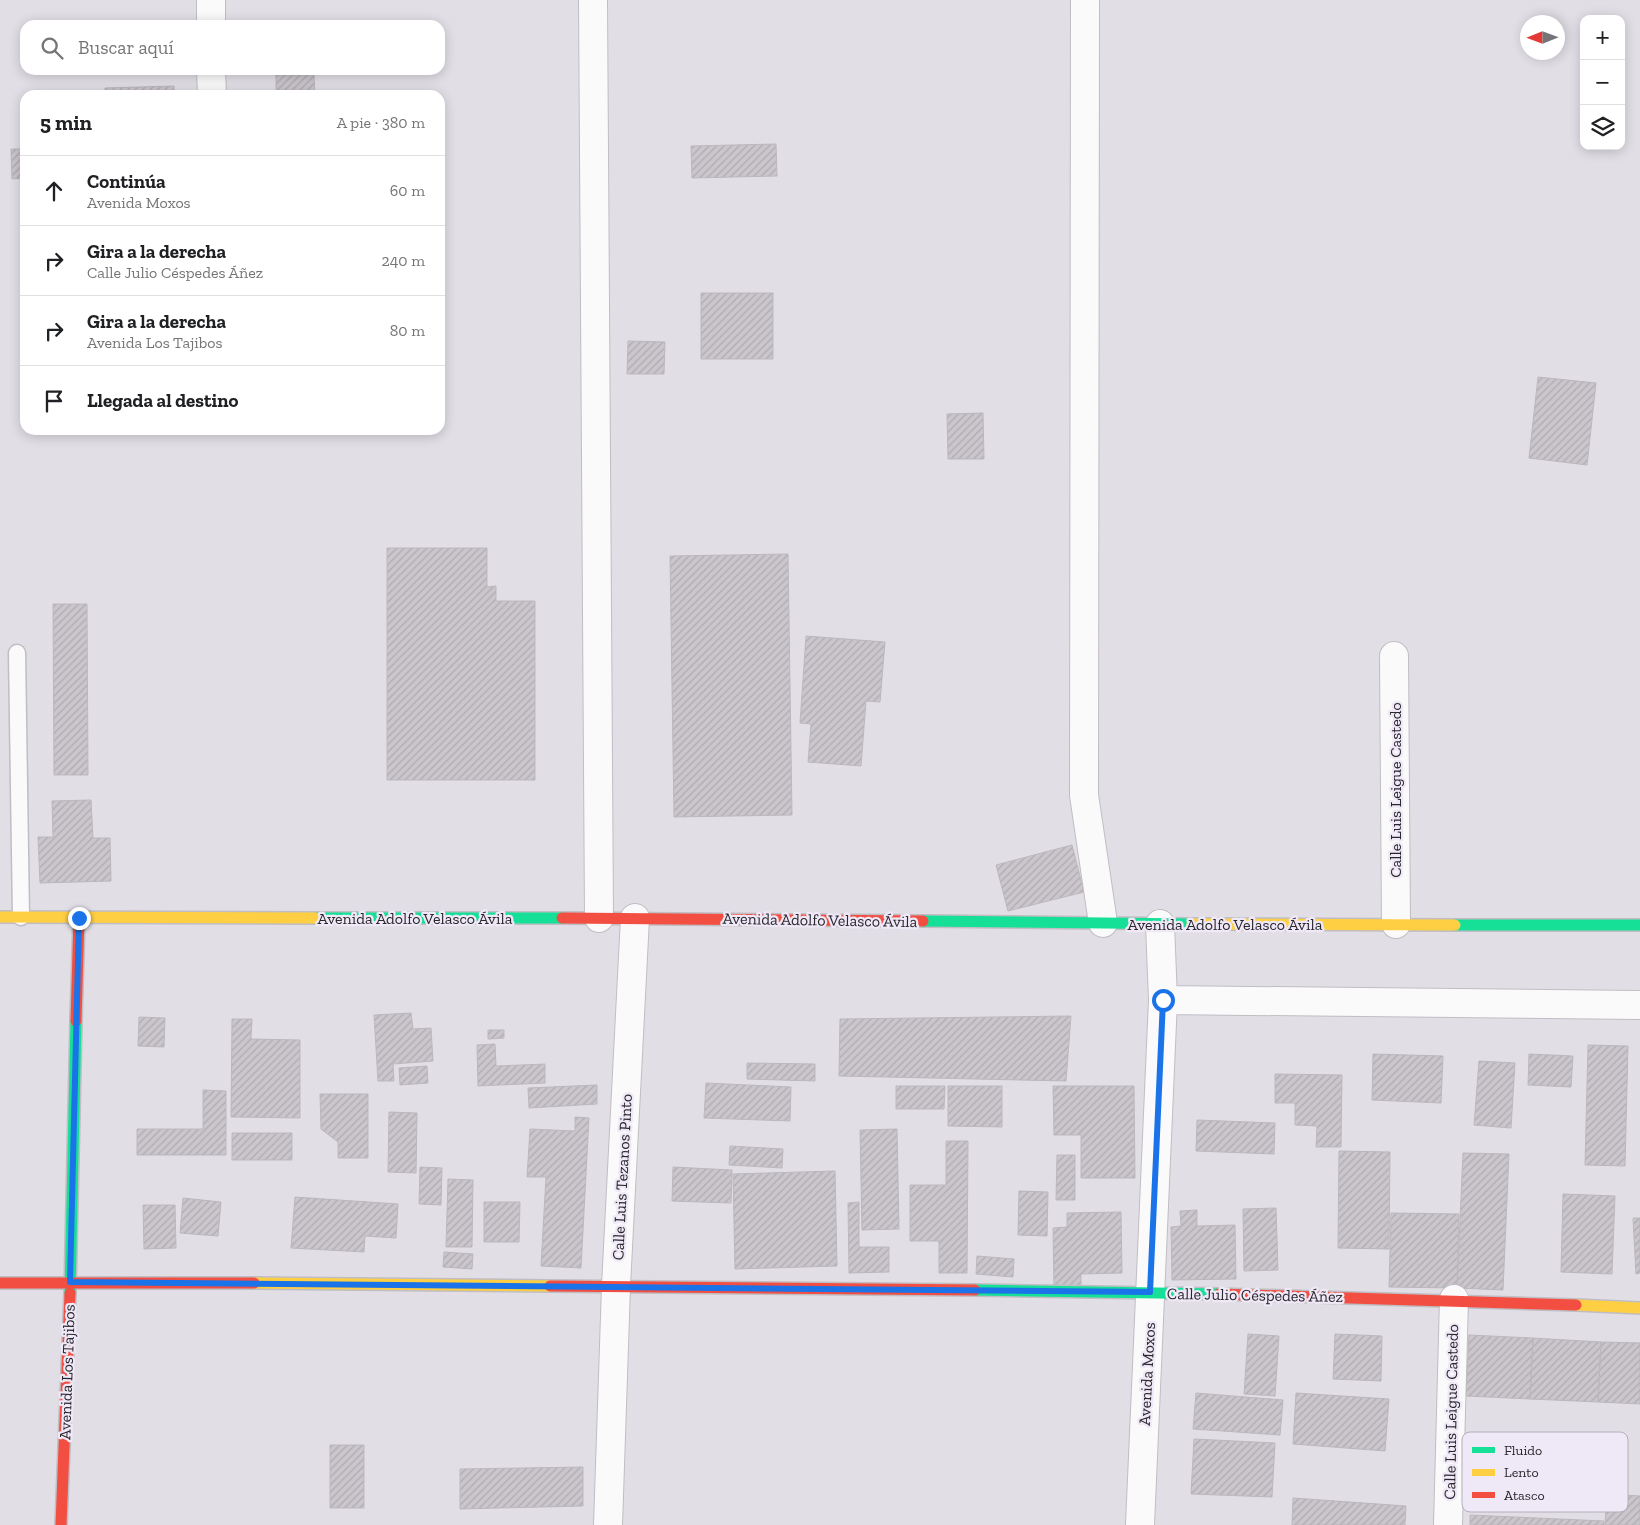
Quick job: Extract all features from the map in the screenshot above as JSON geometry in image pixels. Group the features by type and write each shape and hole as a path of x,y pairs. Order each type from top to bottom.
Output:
{"main road":[{"name":"Avenida Adolfo Velasco Ávila","path":"0,917 635,918 1160,924 1640,925"},
{"name":"Avenida Los Tajibos","path":"61,1525 70,1282 79,918"},
{"name":"Calle Julio Céspedes Áñez","path":"0,1283 616,1286 1150,1292 1454,1299 1640,1308"}],"street":[{"path":"211,0 211,20"},
{"path":"594,0 599,918"},
{"path":"1085,0 1084,795 1103,923"},
{"path":"212,75 212,90"},
{"name":"Calle Luis Leigue Castedo","path":"1394,656 1396,924"},
{"name":"Calle Luis Tezanos Pinto","path":"608,1525 616,1286 635,918"},
{"name":"Avenida Moxos","path":"1140,1525 1163,1000 1160,924"},
{"path":"1163,1000 1640,1005"},
{"name":"Calle Luis Leigue Castedo","path":"1448,1525 1454,1299"}],"lane":[{"path":"16,653 21,918"}],"building":[{"path":"276,75 314,75 315,90 276,90"},
{"path":"174,86 174,90 105,90 105,88"},
{"path":"776,144 777,176 692,178 691,146"},
{"path":"11,149 20,149 20,178 12,179"},
{"path":"701,293 773,293 773,359 701,359"},
{"path":"628,341 665,342 664,374 627,374"},
{"path":"1538,377 1596,383 1587,465 1529,458"},
{"path":"983,413 984,459 948,459 947,414"},
{"path":"387,548 487,548 487,587 496,586 496,601 535,601 535,780 387,780"},
{"path":"788,554 792,815 674,817 670,556"},
{"path":"53,604 87,604 88,775 54,775"},
{"path":"806,636 885,642 880,702 866,701 861,766 808,762 811,724 800,723"},
{"path":"91,800 93,838 110,838 111,881 40,883 38,837 53,837 52,801"},
{"path":"1072,845 1084,892 1008,911 996,865"},
{"path":"411,1013 413,1029 431,1028 433,1061 393,1064 394,1081 378,1081 374,1015"},
{"path":"1071,1016 1066,1081 839,1076 840,1019"},
{"path":"139,1017 165,1018 164,1047 138,1046"},
{"path":"232,1019 252,1019 251,1039 300,1040 300,1118 231,1117"},
{"path":"488,1030 504,1030 504,1038 488,1039"},
{"path":"495,1044 496,1066 545,1064 545,1083 478,1086 477,1045"},
{"path":"1588,1045 1628,1046 1625,1166 1585,1165"},
{"path":"1373,1054 1443,1056 1441,1103 1372,1100"},
{"path":"1529,1054 1573,1056 1571,1087 1528,1085"},
{"path":"1479,1061 1515,1063 1511,1128 1474,1125"},
{"path":"747,1063 815,1064 815,1081 747,1079"},
{"path":"427,1066 428,1083 400,1085 399,1068"},
{"path":"1275,1074 1342,1075 1341,1147 1316,1147 1317,1126 1295,1125 1295,1103 1275,1103"},
{"path":"706,1083 791,1087 790,1121 704,1118"},
{"path":"597,1085 597,1104 529,1108 528,1088"},
{"path":"896,1086 945,1086 944,1109 896,1109"},
{"path":"948,1086 1002,1086 1002,1127 948,1126"},
{"path":"1053,1086 1134,1086 1135,1178 1081,1178 1081,1135 1054,1135"},
{"path":"203,1090 226,1091 226,1155 137,1155 137,1129 203,1129"},
{"path":"320,1094 368,1094 368,1158 338,1158 338,1142 321,1129"},
{"path":"389,1112 417,1113 416,1173 388,1172"},
{"path":"575,1117 589,1118 581,1268 541,1266 546,1177 527,1177 530,1129 575,1131"},
{"path":"1197,1120 1275,1123 1274,1154 1196,1151"},
{"path":"897,1129 899,1229 862,1230 860,1130"},
{"path":"232,1133 292,1133 292,1160 232,1160"},
{"path":"946,1141 968,1141 967,1273 939,1273 939,1241 910,1241 910,1185 946,1185"},
{"path":"730,1146 783,1149 782,1168 729,1165"},
{"path":"1339,1151 1390,1152 1389,1249 1338,1248"},
{"path":"1463,1153 1509,1154 1503,1290 1457,1288"},
{"path":"1057,1155 1075,1155 1075,1200 1056,1200"},
{"path":"420,1167 442,1168 441,1205 419,1204"},
{"path":"673,1167 732,1170 731,1203 672,1201"},
{"path":"835,1171 837,1266 735,1269 733,1174"},
{"path":"448,1179 473,1180 472,1247 446,1247"},
{"path":"1019,1191 1048,1192 1047,1236 1018,1235"},
{"path":"1563,1194 1615,1196 1612,1274 1561,1272"},
{"path":"295,1197 398,1204 396,1238 365,1236 364,1252 291,1248"},
{"path":"183,1198 221,1202 218,1236 180,1233"},
{"path":"484,1202 520,1202 519,1242 484,1242"},
{"path":"859,1202 859,1247 889,1247 889,1272 849,1273 848,1203"},
{"path":"143,1205 175,1205 176,1248 144,1249"},
{"path":"1276,1208 1278,1270 1244,1271 1243,1209"},
{"path":"1197,1210 1197,1226 1235,1225 1236,1279 1172,1280 1171,1227 1181,1226 1180,1211"},
{"path":"1121,1212 1122,1273 1081,1274 1081,1286 1054,1287 1053,1228 1067,1227 1067,1213"},
{"path":"1391,1213 1459,1214 1457,1288 1389,1287"},
{"path":"1633,1218 1640,1218 1640,1273 1636,1274"},
{"path":"444,1252 473,1254 472,1269 443,1267"},
{"path":"977,1256 1014,1259 1013,1277 976,1274"},
{"path":"1248,1334 1279,1336 1275,1396 1244,1394"},
{"path":"1335,1334 1382,1336 1381,1381 1333,1379"},
{"path":"1469,1335 1533,1338 1530,1399 1466,1396"},
{"path":"1533,1338 1601,1342 1598,1402 1530,1399"},
{"path":"1601,1342 1640,1343 1640,1404 1598,1402"},
{"path":"1196,1393 1283,1400 1280,1435 1193,1429"},
{"path":"1296,1393 1389,1399 1385,1451 1293,1444"},
{"path":"1194,1439 1275,1443 1272,1497 1191,1494"},
{"path":"330,1445 364,1445 364,1508 330,1508"},
{"path":"583,1467 583,1506 460,1509 460,1469"},
{"path":"1628,1495 1640,1496 1640,1525 1605,1525 1606,1512 1628,1512"},
{"path":"1293,1498 1406,1506 1405,1525 1292,1525"},
{"path":"1470,1515 1604,1521 1604,1525 1470,1525"}],"traffic: fast":[{"path":"316,918 562,918"},
{"path":"923,921 1192,924"},
{"path":"1455,925 1640,925"},
{"path":"70,1293 76,1021"},
{"path":"975,1290 1219,1294"}],"traffic: slow":[{"path":"0,917 316,918"},
{"path":"1192,924 1455,925"},
{"path":"254,1283 550,1286"},
{"path":"1576,1305 1640,1308"}],"traffic: jam":[{"path":"76,1021 79,918"},
{"path":"562,918 923,921"},
{"path":"0,1283 254,1283"},
{"path":"550,1286 975,1290"},
{"path":"61,1525 70,1293"},
{"path":"1219,1294 1576,1305"}],"route":[{"path":"79,918 70,1282 1150,1292 1163,1000"}]}
